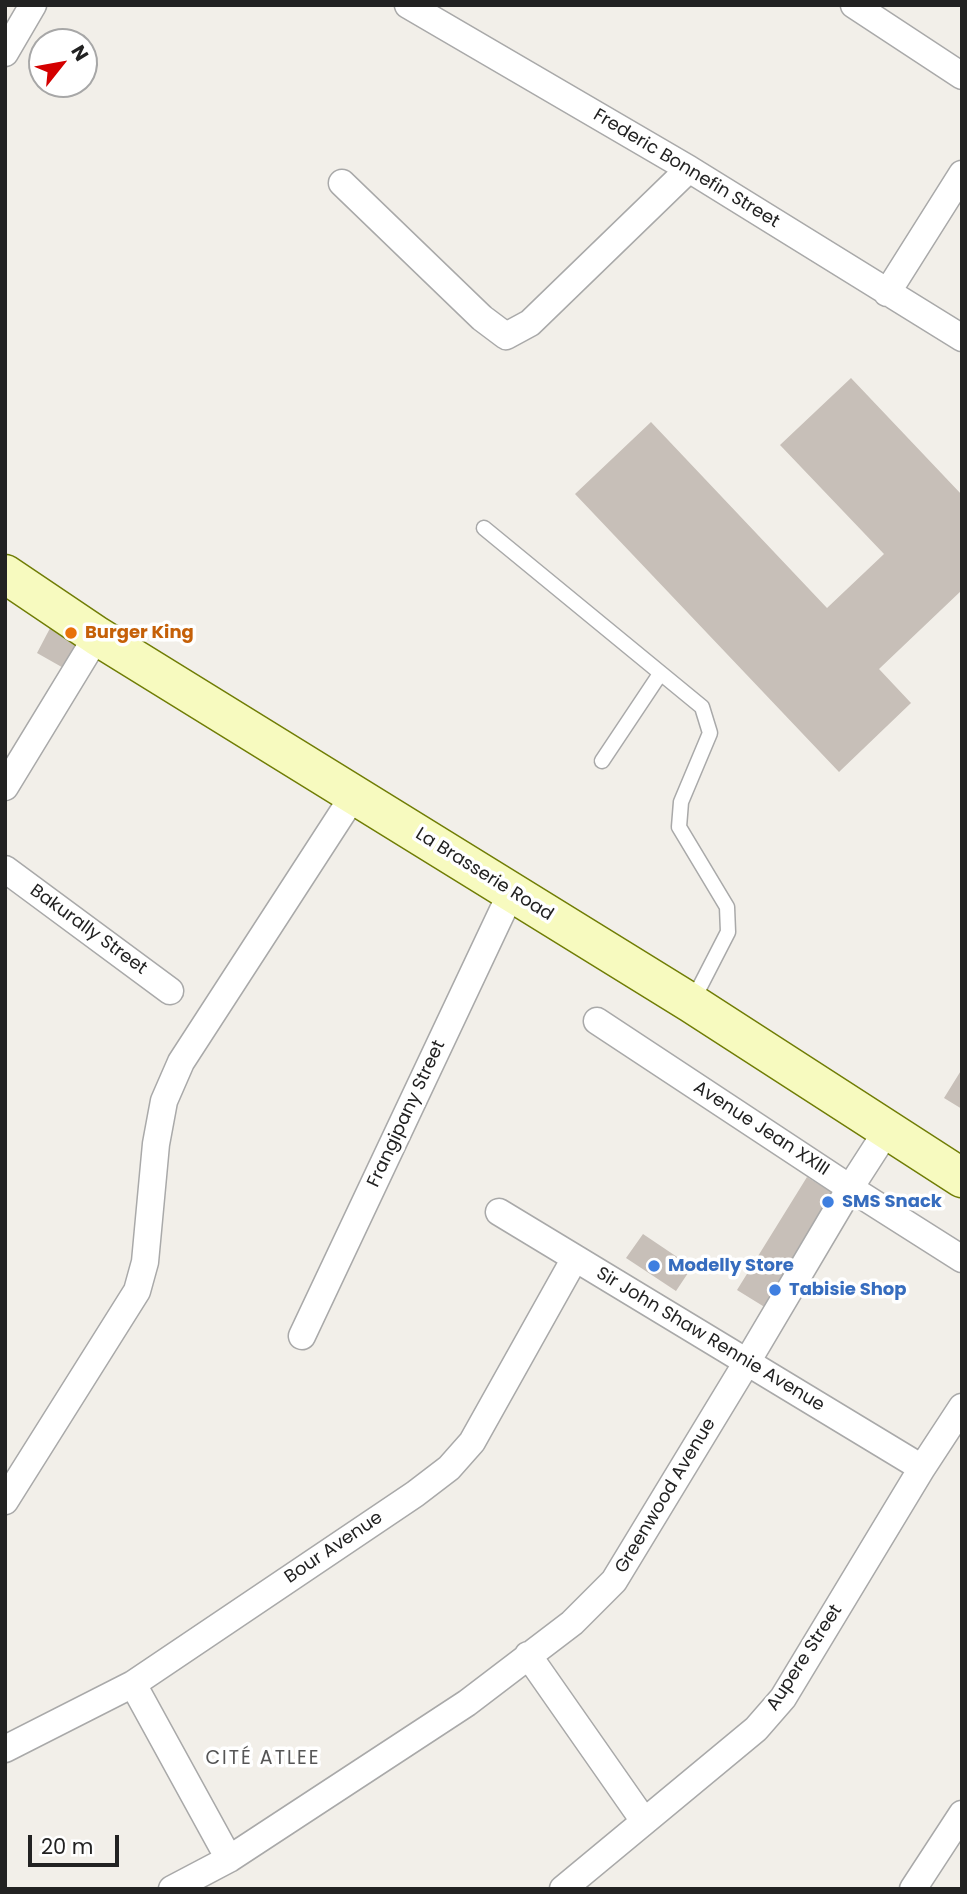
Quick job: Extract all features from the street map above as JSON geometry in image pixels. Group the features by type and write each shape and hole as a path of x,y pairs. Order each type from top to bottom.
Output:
{"main road":[{"name":"La Brasserie Road","path":"5,574 97,636 691,1003 962,1178"}],"street":[{"path":"854,5 962,76"},
{"name":"Frederic Bonnefin Street","path":"425,9 962,338"},
{"path":"5,53 19,15"},
{"path":"342,183 482,318 506,336 530,323 689,169"},
{"path":"887,293 962,174"},
{"path":"5,787 97,636"},
{"path":"5,1501 137,1291 145,1262 156,1144 164,1101 181,1062 354,795"},
{"name":"Bakurally Street","path":"5,869 170,991"},
{"name":"Frangipany Street","path":"302,1336 511,892"},
{"name":"Avenue Jean XXIII","path":"597,1021 962,1259"},
{"name":"Greenwood Avenue","path":"173,1889 229,1859 467,1703 572,1623 614,1581 888,1129"},
{"name":"Sir John Shaw Rennie Avenue","path":"499,1212 922,1468"},
{"name":"Bour Avenue","path":"5,1749 133,1684 404,1502 449,1468 472,1443 575,1258"},
{"name":"Aupere Street","path":"563,1889 756,1730 783,1699 922,1468 962,1407"},
{"path":"528,1655 644,1821"},
{"path":"133,1684 229,1859"},
{"path":"913,1889 962,1814"}],"lane":[{"path":"484,528 702,707 710,733 681,802 679,827 727,907 728,932 691,1003"},
{"path":"602,761 660,674"}],"building":[{"path":"851,378 962,495 962,590 879,669 911,703 839,772 575,494 651,422 827,608 884,554 780,445"},
{"path":"58,613 89,630 67,670 37,653"},
{"path":"962,1069 962,1109 944,1098"},
{"path":"807,1177 836,1195 771,1311 737,1290"},
{"path":"643,1234 692,1267 676,1291 626,1258"}],"place":[{"name":"Burger King","path":"71,633"},
{"name":"SMS Snack","path":"828,1202"},
{"name":"Modelly Store","path":"654,1266"},
{"name":"Tabisie Shop","path":"775,1290"}],"district":[{"name":"CITÉ ATLEE","path":"263,1759"}]}
